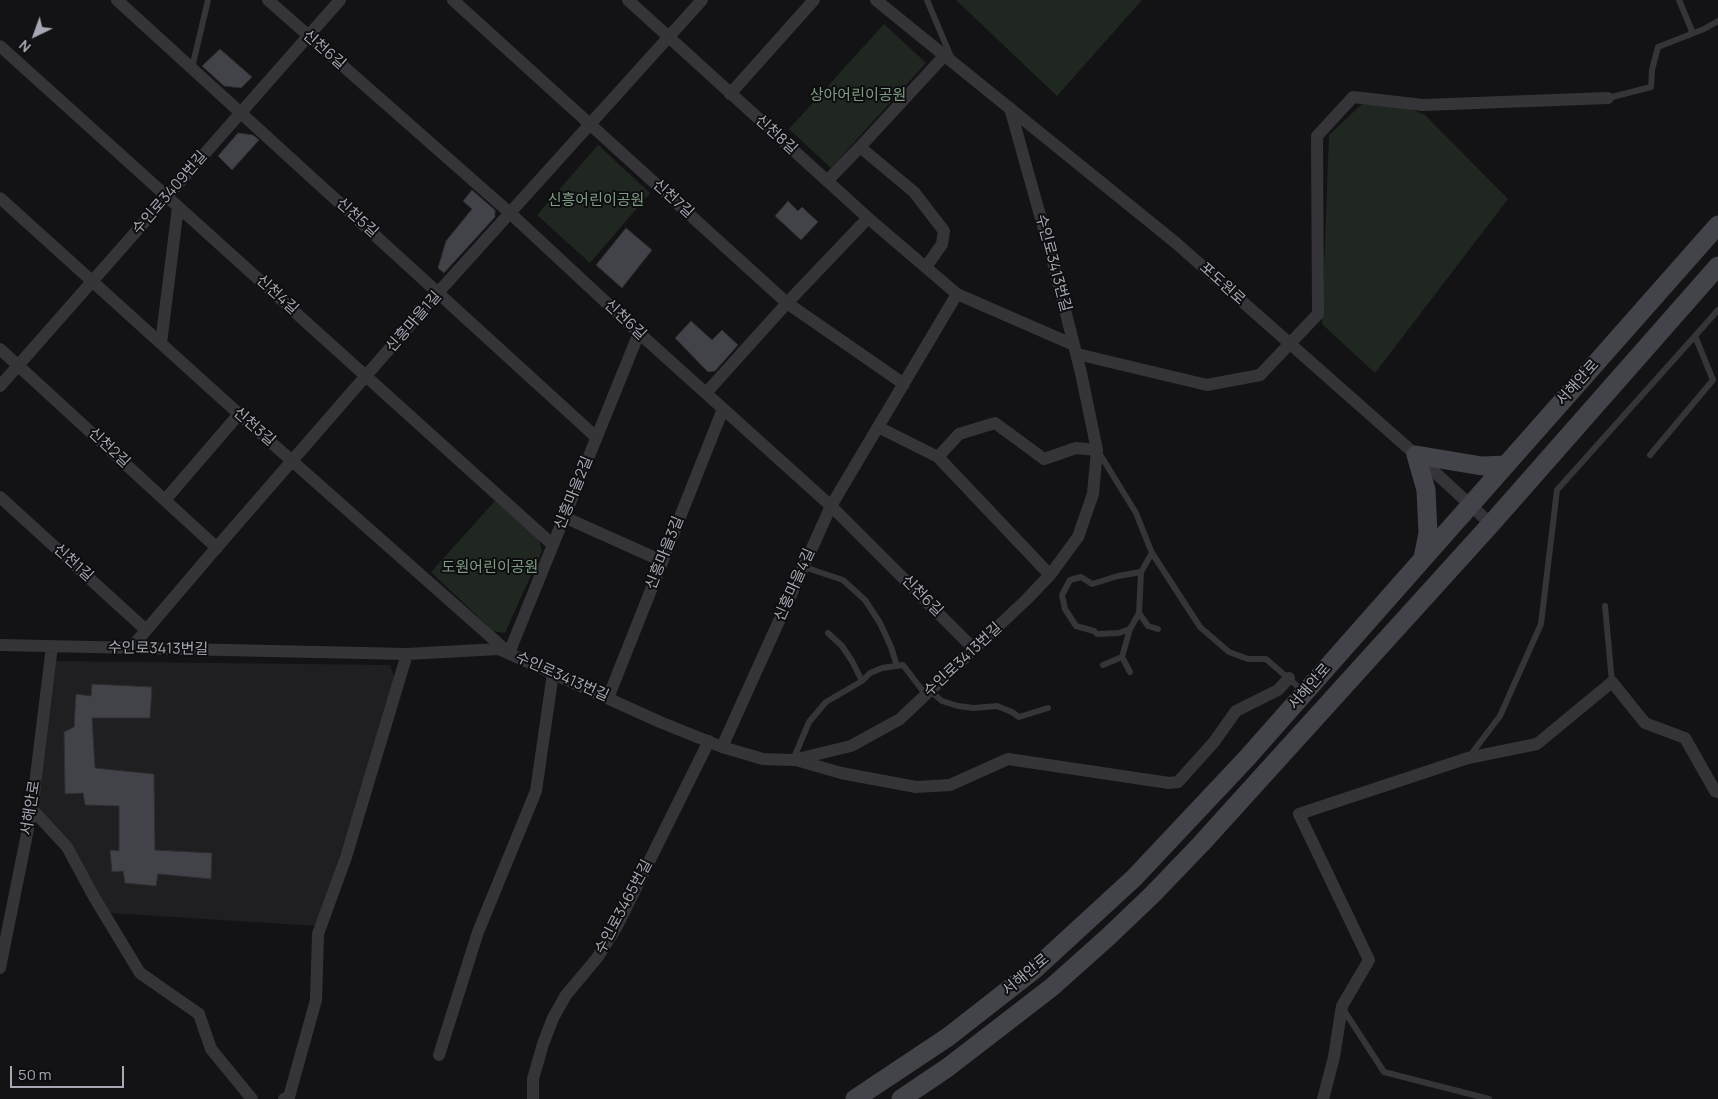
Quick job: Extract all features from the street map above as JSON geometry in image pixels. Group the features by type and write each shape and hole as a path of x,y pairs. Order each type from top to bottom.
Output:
{"main road":[{"name":"서해안로","path":"855,1099 948,1037 1034,969 1134,878 1247,758 1718,225"},
{"name":"서해안로","path":"901,1099 947,1068 1052,987 1153,894 1202,844 1491,524 1718,266"},
{"path":"1423,558 1428,533 1426,490 1416,455 1482,466 1506,465"}],"street":[{"name":"신천5길","path":"117,0 596,437"},
{"name":"신천6길","path":"268,0 510,214 831,506 974,649"},
{"name":"수인로3409번길","path":"0,386 340,0"},
{"name":"신천7길","path":"453,0 787,303 904,384"},
{"name":"신천8길","path":"628,0 868,218 958,294 1076,350 1206,385 1260,375 1318,314 1317,136 1353,97 1423,106 1608,98"},
{"name":"신흥마을1길","path":"131,648 439,293 702,0"},
{"path":"730,94 814,0"},
{"name":"포도원로","path":"876,0 1176,243 1416,455 1491,524"},
{"name":"신천4길","path":"0,46 553,545"},
{"path":"827,181 949,59"},
{"name":"수인로3413번길","path":"0,645 407,654 499,649 660,722 722,747 762,759 793,760 851,746 900,719 1026,600 1050,575 1078,538 1093,494 1097,450 1076,350 1010,108"},
{"path":"860,148 914,192 944,231 942,244 926,268"},
{"name":"신천3길","path":"0,198 239,414 509,653"},
{"path":"161,343 178,207"},
{"path":"706,393 787,303 868,218"},
{"name":"신흥마을4길","path":"722,747 831,506 958,294"},
{"name":"신흥마을2길","path":"509,653 639,333"},
{"name":"신천2길","path":"0,349 217,548"},
{"name":"신흥마을3길","path":"608,698 723,409"},
{"path":"165,500 239,414"},
{"path":"938,457 959,434 995,423 1044,459 1076,448 1097,450"},
{"path":"878,427 938,457 1050,575"},
{"name":"신천1길","path":"0,496 146,630"},
{"path":"564,517 662,561"},
{"name":"서해안로","path":"0,968 32,808 52,646"},
{"path":"284,1099 289,1097 316,1000 318,934 346,857 407,654"},
{"path":"439,1055 478,932 536,791 553,673"},
{"path":"793,760 841,773 916,787 950,786 1008,759 1169,783 1178,782 1214,742 1236,711 1278,690 1288,678"},
{"path":"1323,1099 1334,1057 1342,1006 1368,960 1299,814 1468,758 1537,744 1612,682 1645,724 1685,738 1715,791 1718,792"},
{"name":"수인로3465번길","path":"534,1097 533,1079 553,1018 566,995 596,958 617,926 709,741"},
{"path":"32,808 67,847 94,897 140,973 199,1014 211,1049 252,1099"}],"lane":[{"path":"192,68 208,0"},
{"path":"927,0 949,59"},
{"path":"1678,0 1692,31 1689,35"},
{"path":"1608,98 1651,87 1652,70 1658,48 1718,21"},
{"path":"1468,758 1500,716 1541,624 1557,490 1718,310"},
{"path":"1650,454 1713,380 1694,336"},
{"path":"1097,450 1136,512 1152,553 1195,620 1210,637 1229,652 1248,659 1266,659 1305,692"},
{"path":"1130,672 1122,657 1130,629 1139,613 1142,572 1152,553"},
{"path":"804,567 843,580 865,600 880,623 897,666"},
{"path":"1130,629 1119,633 1097,634 1094,631 1076,626 1065,609 1062,595 1070,580 1081,577 1092,584 1118,576 1142,572"},
{"path":"1605,606 1612,682"},
{"path":"1139,613 1148,626 1158,629"},
{"path":"828,633 842,646 862,681"},
{"path":"1103,665 1122,657"},
{"path":"793,760 809,722 826,702 882,668 903,665 928,693 942,701 958,706 974,708 997,706 1012,712 1018,717 1048,708"},
{"path":"1342,1006 1384,1072 1489,1099"}],"shaded area":[{"path":"48,661 390,665 396,681 317,926 110,913 37,806"}],"green space":[{"path":"956,0 1142,0 1057,96"},
{"name":"상아어린이공원","path":"884,24 926,63 831,168 789,129"},
{"path":"1363,103 1407,107 1425,115 1508,199 1375,373 1322,324 1329,135"},
{"name":"신흥어린이공원","path":"598,145 650,193 590,263 537,215"},
{"name":"도원어린이공원","path":"495,501 538,536 542,551 505,633 493,631 431,572"}],"building":[{"path":"220,49 252,77 241,88 224,86 202,66"},
{"path":"238,133 253,135 259,140 232,170 218,156"},
{"path":"472,190 495,210 495,217 444,273 438,268 446,241 472,209 463,201"},
{"path":"788,201 798,211 802,207 818,222 801,240 775,216"},
{"path":"626,228 652,250 622,288 596,265"},
{"path":"691,321 712,340 722,330 738,345 715,371 708,372 675,338"},
{"path":"92,684 152,687 150,718 92,718 95,768 154,774 155,850 212,853 211,879 158,874 156,886 125,883 123,871 112,872 110,850 119,851 119,806 85,805 83,793 65,794 64,732 74,727 76,694 91,696"}]}
